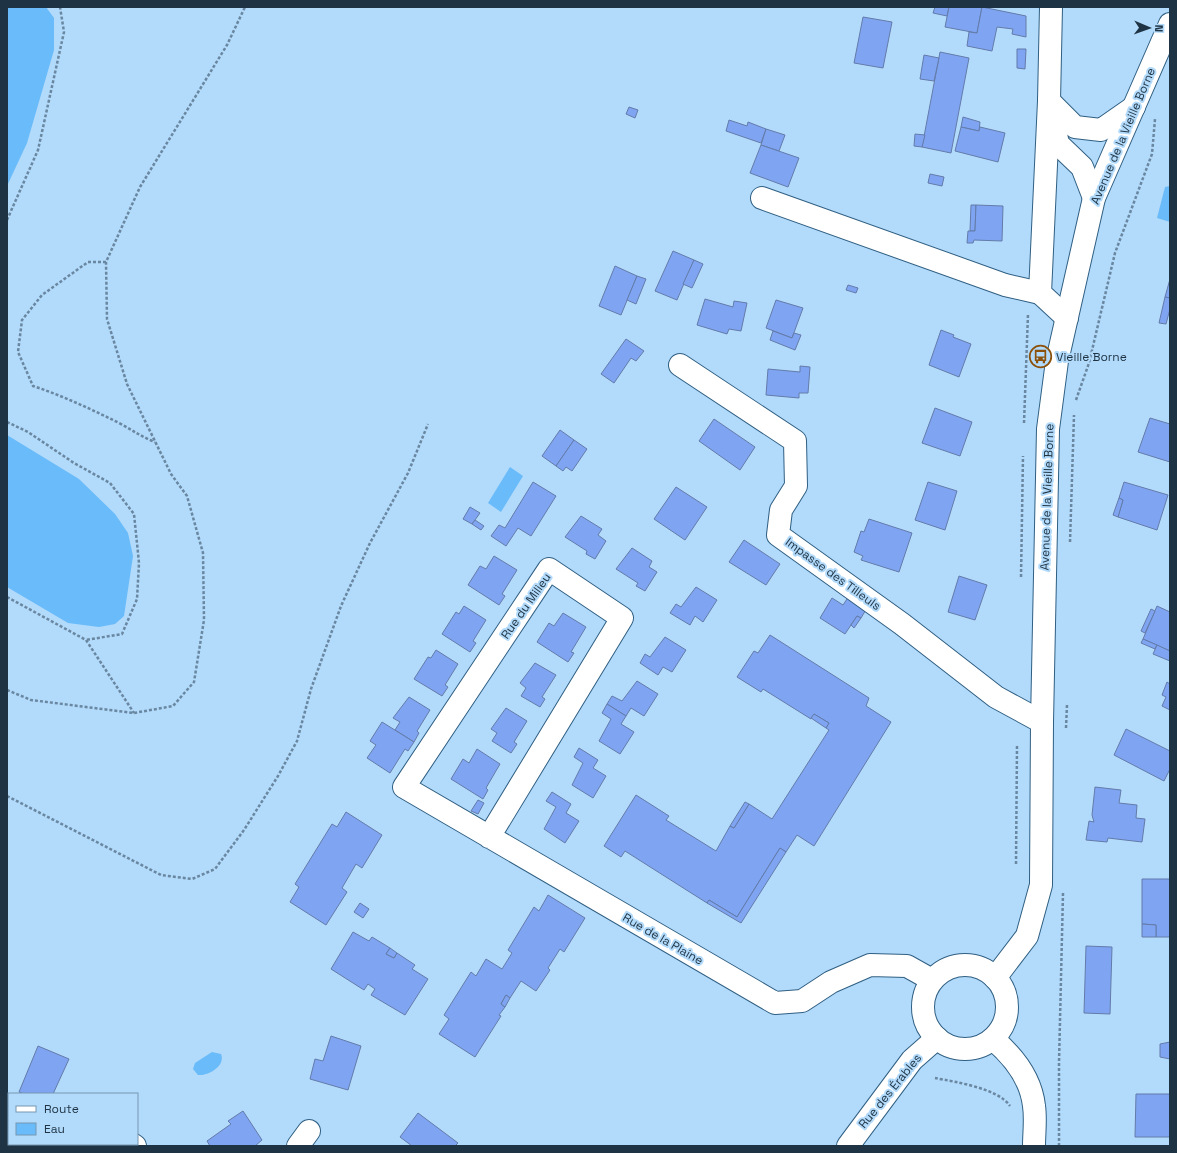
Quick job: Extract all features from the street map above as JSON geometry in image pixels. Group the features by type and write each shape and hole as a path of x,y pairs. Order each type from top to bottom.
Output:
{"main road":[{"path":"1040,293 1049,101 1050,7"},
{"name":"Avenue de la Vieille Borne","path":"995,978 1027,936 1041,885 1042,722 1048,429 1057,360 1094,198 1170,24"},
{"path":"1049,101 1075,127 1101,130 1134,107"},
{"path":"1049,101 1058,144 1082,167 1094,198"},
{"path":"762,198 1005,285 1040,293 1067,318"},
{"name":"Impasse des Tilleuls","path":"680,365 795,441 796,486 781,510 778,535 902,624 996,697 1042,722"},
{"name":"Rue du Milieu","path":"404,788 549,569 622,618 489,837"},
{"name":"Rue de la Plaine","path":"404,788 775,1003 802,1001 832,982 870,965 907,966 932,980"},
{"path":"966,964 977,966 995,978 1002,986 1007,1007 1003,1024 993,1039 972,1049 960,1049 948,1045 937,1038 929,1028 923,1010 926,991 932,980 942,971 953,966 966,964"},
{"name":"Rue des Érables","path":"848,1146 912,1060 937,1038"},
{"path":"993,1039 1003,1047 1025,1075 1034,1105 1034,1146"}],"path":[{"path":"7,220 38,150 64,32 60,7"},
{"path":"7,690 31,700 134,713 173,706 194,682 204,620 202,553 187,496 171,474 127,384 108,319 106,262 140,187 227,45 245,7"},
{"path":"1075,404 1089,363 1115,253 1152,154 1155,113"},
{"path":"106,262 88,262 42,295 22,320 18,352 33,386 68,398 121,424 143,438 156,442"},
{"path":"1070,548 1074,411"},
{"path":"7,422 28,432 74,463 110,483 134,514 139,564 137,599 122,634 86,640"},
{"path":"7,796 161,875 192,878 215,869 244,830 278,776 297,741 311,689 341,606 370,543 408,473 428,424"},
{"path":"7,597 86,640 134,713"},
{"path":"1066,733 1067,702"},
{"path":"1059,1146 1059,1063 1063,890"},
{"path":"935,1078 962,1084 994,1094 1009,1105 1011,1113"}],"water":[{"path":"7,7 46,7 54,18 54,50 27,143 7,186"},
{"path":"1170,186 1170,222 1157,218 1165,187"},
{"path":"7,435 79,479 115,514 128,533 133,556 124,616 115,624 99,627 68,623 7,587"},
{"path":"510,467 523,476 501,512 488,503"},
{"path":"212,1052 221,1054 222,1058 219,1066 207,1074 198,1075 193,1069 195,1063"}],"building":[{"path":"935,7 949,7 947,16 933,13"},
{"path":"949,7 982,7 977,33 945,27"},
{"path":"982,7 1026,16 1026,37 1012,34 1013,29 997,27 992,51 967,46 969,32 977,33"},
{"path":"863,17 892,22 883,68 854,63"},
{"path":"1017,49 1026,49 1025,69 1017,68"},
{"path":"940,52 969,58 951,153 922,147"},
{"path":"924,55 939,58 934,81 920,79"},
{"path":"629,107 638,110 635,118 626,114"},
{"path":"963,117 980,122 979,131 961,127"},
{"path":"729,120 747,126 748,122 766,129 761,143 726,131"},
{"path":"961,127 979,131 980,127 1005,133 998,162 955,151"},
{"path":"766,129 785,135 779,151 761,145"},
{"path":"915,134 925,135 922,147 914,146"},
{"path":"761,145 799,158 788,187 750,173"},
{"path":"930,174 944,177 942,186 928,183"},
{"path":"971,205 976,205 975,231 970,231"},
{"path":"976,205 1003,206 1002,241 974,240 973,243 967,243 968,231 975,231"},
{"path":"673,251 694,260 677,300 655,291"},
{"path":"694,260 703,264 692,288 683,284"},
{"path":"615,266 637,276 621,315 599,306"},
{"path":"637,276 646,279 636,304 627,300"},
{"path":"1170,279 1170,298 1165,297"},
{"path":"848,285 858,288 856,293 846,290"},
{"path":"1165,297 1170,298 1170,309 1166,324 1159,323"},
{"path":"705,299 733,307 734,301 747,303 741,331 729,329 727,334 697,325"},
{"path":"776,300 803,308 792,338 766,328"},
{"path":"941,330 954,335 953,337 971,344 959,377 929,365"},
{"path":"773,331 792,338 794,333 801,335 795,350 770,340"},
{"path":"626,339 644,351 636,361 631,358 614,383 601,374"},
{"path":"800,366 810,367 808,393 799,393 799,398 766,395 768,369 800,372"},
{"path":"935,408 972,422 960,456 922,443"},
{"path":"1150,418 1170,424 1170,462 1138,452"},
{"path":"714,419 755,447 740,470 699,441"},
{"path":"560,430 574,440 556,466 542,456"},
{"path":"574,440 587,449 572,471 566,467 563,471 556,466"},
{"path":"533,482 556,496 531,536 518,528 506,546 491,536 499,525 505,528"},
{"path":"928,482 957,491 945,530 915,520"},
{"path":"1124,482 1168,495 1157,530 1118,517 1123,500 1119,498"},
{"path":"676,487 707,507 685,540 654,519"},
{"path":"1119,498 1123,500 1118,517 1113,515"},
{"path":"470,507 480,513 472,524 463,519"},
{"path":"581,516 602,529 598,535 606,541 595,559 586,554 587,551 565,537"},
{"path":"869,519 912,533 899,572 861,560 863,556 854,552 861,531 864,532"},
{"path":"475,520 484,526 481,530 472,524"},
{"path":"744,540 780,564 766,585 729,562"},
{"path":"632,548 652,561 649,567 657,572 645,591 636,586 638,583 616,569"},
{"path":"494,556 517,570 502,594 505,596 499,605 468,585 480,566 486,569"},
{"path":"959,576 987,585 975,620 948,612"},
{"path":"696,587 717,600 703,622 695,616 690,625 670,613 676,604 681,607"},
{"path":"849,596 867,608 861,618 857,616 845,634 820,618 832,598 843,605"},
{"path":"464,606 486,620 473,641 476,643 470,652 442,634 456,612 459,614"},
{"path":"1157,606 1170,612 1170,651 1143,639"},
{"path":"1151,609 1155,611 1145,633 1141,631"},
{"path":"563,613 586,627 571,652 574,653 568,662 537,642 549,623 554,626"},
{"path":"857,616 861,618 854,628 851,625"},
{"path":"770,635 869,698 866,706 891,722 814,846 797,835 786,852 780,848 737,917 709,900 707,903 625,851 621,857 604,846 636,795 669,816 666,820 716,851 730,826 734,828 749,804 772,819 829,730 826,728 829,723 814,714 811,719 763,689 761,692 737,677 754,651 758,653"},
{"path":"665,637 686,650 672,672 663,667 658,675 640,663 645,654 650,657"},
{"path":"1143,639 1157,645 1155,649 1141,643"},
{"path":"1157,645 1170,651 1170,661 1153,654"},
{"path":"436,650 458,664 445,685 448,687 442,696 414,679 428,657 431,658"},
{"path":"535,663 556,675 542,697 545,699 540,707 521,696 526,688 520,683"},
{"path":"637,681 658,694 644,716 631,708 626,716 607,704 612,696 622,701"},
{"path":"1167,682 1170,684 1170,710 1162,706 1166,697 1162,695"},
{"path":"409,697 430,710 417,731 419,733 414,742 395,730 400,722 393,718"},
{"path":"607,704 626,716 621,724 634,732 620,754 599,741 611,719 602,713"},
{"path":"506,708 527,721 514,742 517,744 511,753 492,741 497,733 491,729"},
{"path":"814,714 829,723 826,728 811,718"},
{"path":"382,722 414,742 408,751 405,749 390,773 367,758 376,745 370,741"},
{"path":"1126,729 1170,751 1170,769 1164,781 1114,755"},
{"path":"579,748 598,760 593,768 606,776 593,798 572,785 583,763 574,757"},
{"path":"477,749 500,764 486,788 488,790 483,799 451,779 463,759 469,763"},
{"path":"1095,787 1121,790 1119,803 1137,805 1136,818 1145,819 1142,842 1108,838 1107,842 1086,840 1089,821 1094,822 1092,815"},
{"path":"552,792 571,804 566,813 579,821 565,843 544,829 556,807 546,801"},
{"path":"478,800 484,803 478,814 471,811"},
{"path":"745,802 749,804 734,828 730,826"},
{"path":"346,812 382,835 362,868 356,864 342,888 347,892 326,925 290,902 299,887 295,884 332,824 337,827"},
{"path":"780,848 786,852 741,923 707,903 709,900 737,917"},
{"path":"1142,879 1170,879 1170,937 1156,937 1156,925 1142,924"},
{"path":"548,895 585,918 564,952 560,949 548,968 550,970 536,991 521,981 510,998 506,995 501,1004 505,1007 499,1015 501,1016 475,1057 439,1034 449,1019 444,1015 471,972 476,976 486,959 502,969 512,953 508,950 534,907 539,911"},
{"path":"360,903 369,909 363,918 354,912"},
{"path":"1142,924 1156,925 1156,937 1142,937"},
{"path":"353,932 369,941 372,937 390,948 386,954 394,958 397,953 415,965 412,969 428,979 405,1015 371,995 375,989 368,984 364,990 331,969"},
{"path":"1086,946 1112,947 1110,1014 1084,1013"},
{"path":"390,948 397,953 394,958 386,954"},
{"path":"506,995 510,998 505,1007 501,1004"},
{"path":"331,1036 361,1046 348,1090 310,1079 315,1059 323,1061"},
{"path":"1170,1042 1170,1059 1160,1057 1160,1044"},
{"path":"38,1046 69,1059 53,1093 19,1092"},
{"path":"1136,1094 1170,1094 1170,1137 1135,1137"},
{"path":"243,1111 262,1140 255,1146 210,1146 207,1141 231,1124 228,1121"},
{"path":"418,1113 458,1143 455,1146 412,1146 400,1137"},
{"path":"8,1127 8,1145 39,1146 7,1146"}],"place":[{"name":"Vieille Borne","path":"1041,357"}]}
